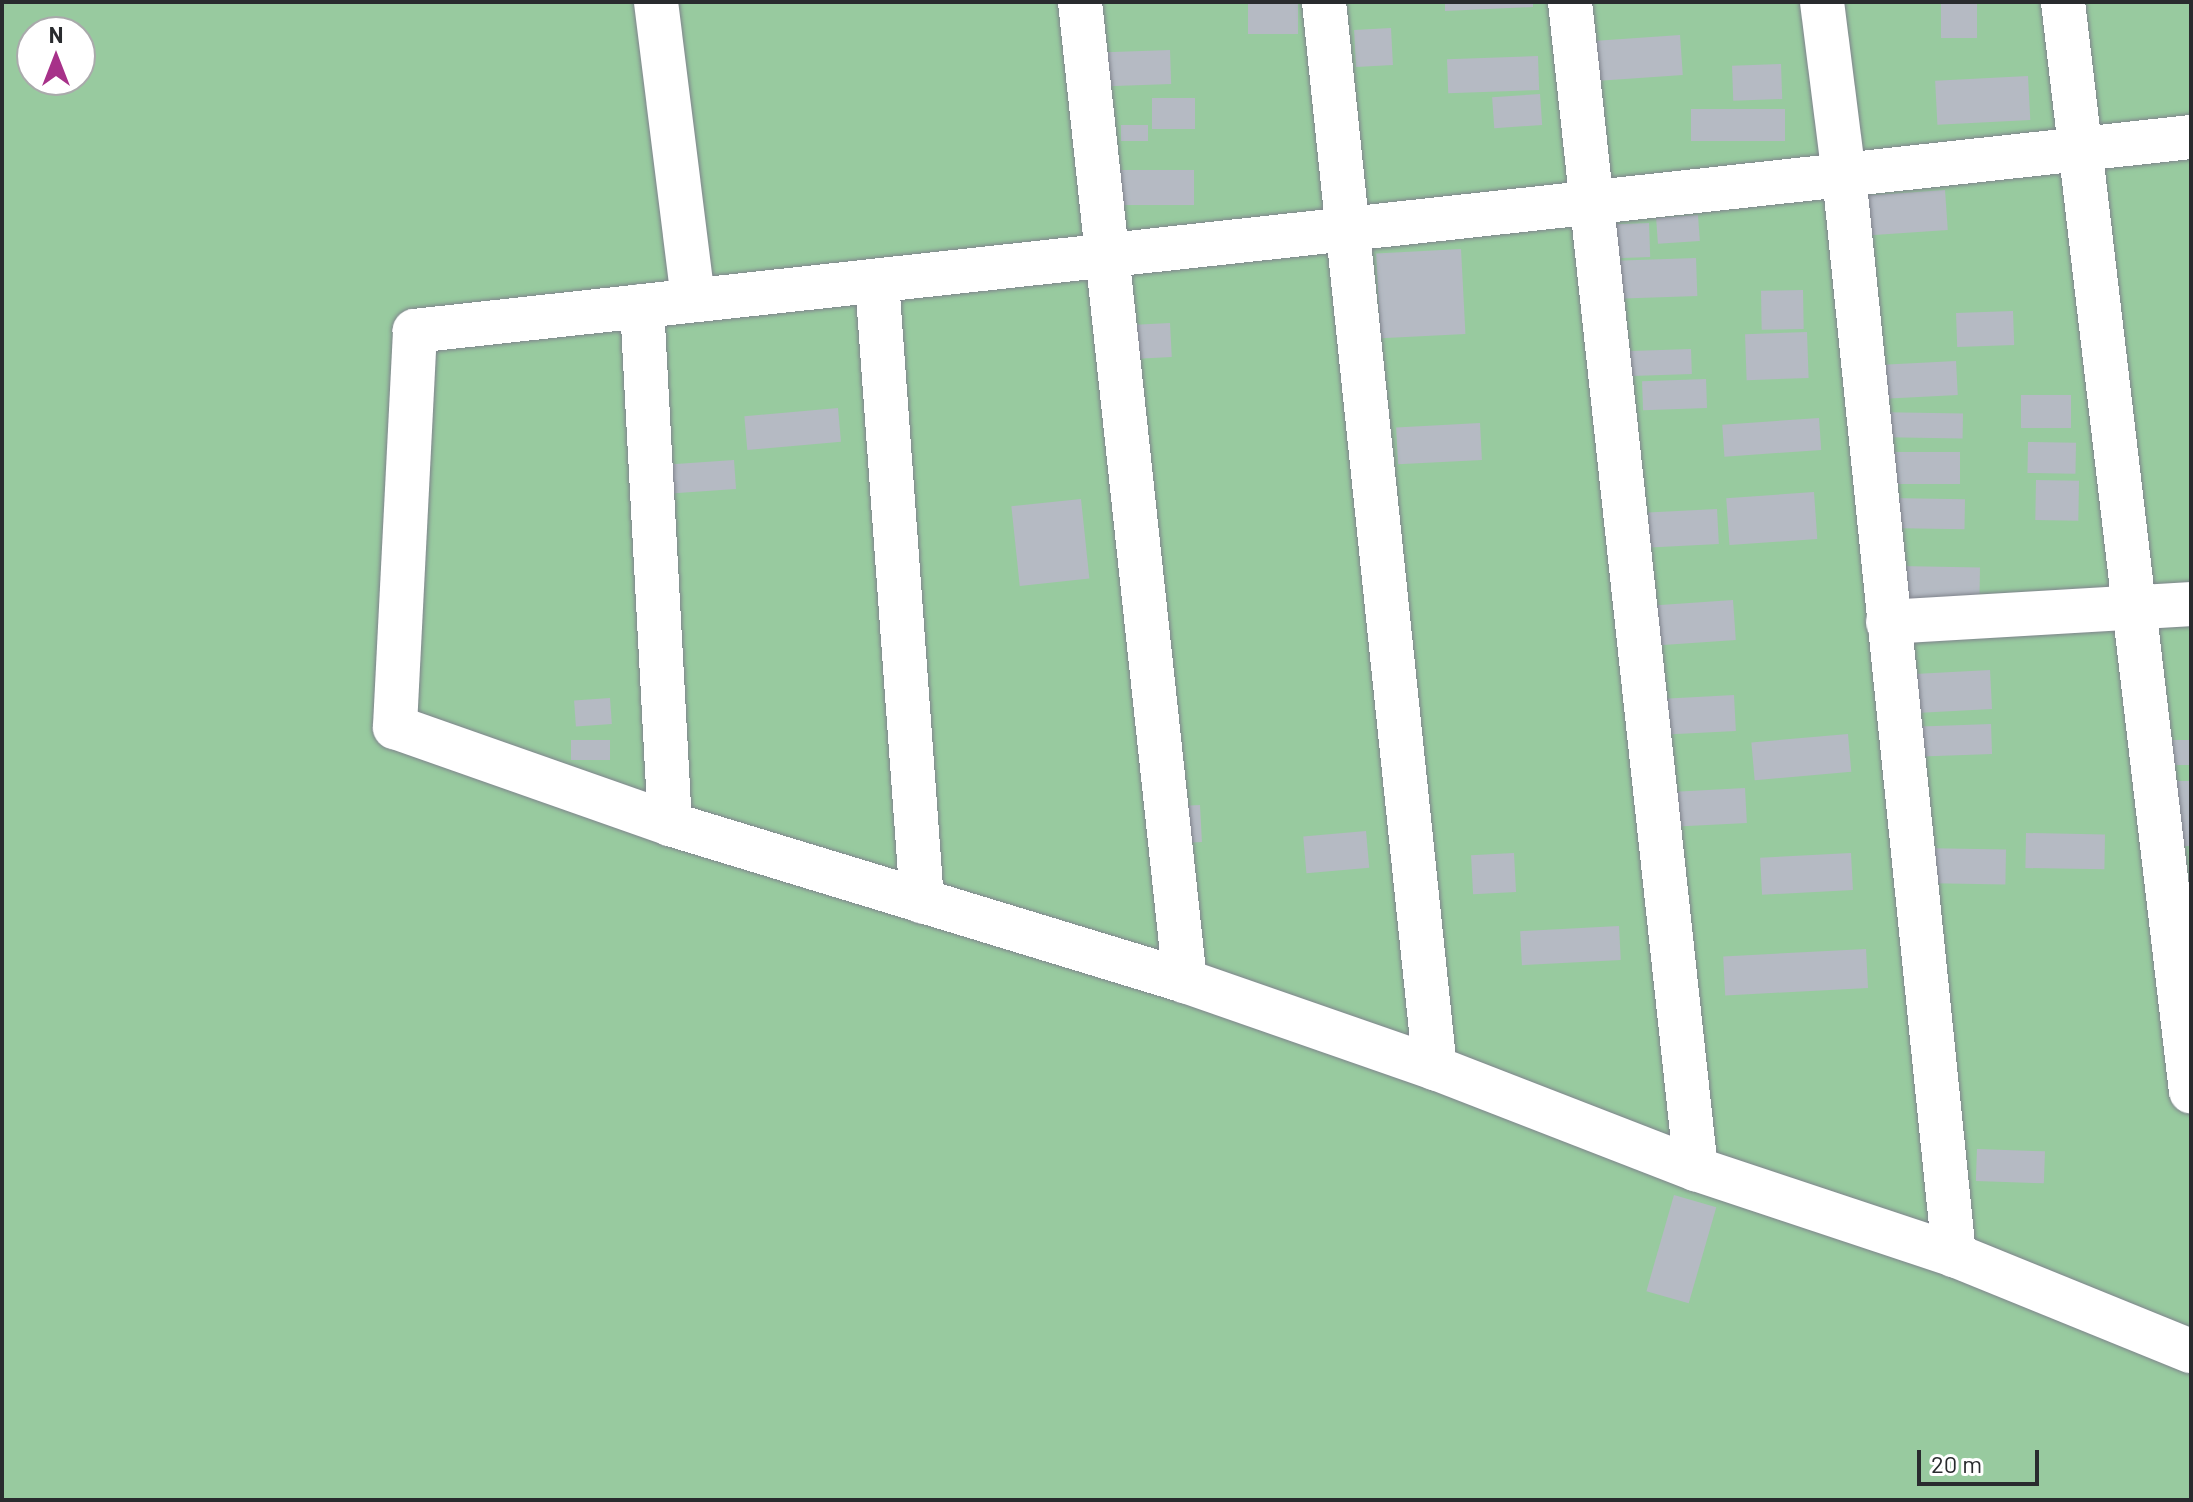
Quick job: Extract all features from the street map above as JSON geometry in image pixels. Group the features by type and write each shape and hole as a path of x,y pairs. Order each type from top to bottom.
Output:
{"street":[{"path":"656,2 693,300"},
{"path":"1080,2 1185,981"},
{"path":"1324,2 1435,1068"},
{"path":"1570,2 1696,1169"},
{"path":"1822,2 1844,175 1954,1255"},
{"path":"2063,2 2191,1092"},
{"path":"2191,137 415,331 395,727 670,824 1185,981 1435,1068 1696,1169 1954,1255 2191,1351"},
{"path":"877,281 922,901"},
{"path":"642,306 670,824"},
{"path":"1888,622 2191,604"}],"green space":[{"path":"2,2 2191,2 2191,1500 2,1500"}],"building":[{"path":"1248,2 1298,2 1298,34 1248,34"},
{"path":"1445,2 1533,2 1533,7 1445,11"},
{"path":"1941,2 1977,2 1977,38 1941,38"},
{"path":"1391,28 1393,65 1356,67 1354,30"},
{"path":"1680,35 1683,75 1596,81 1593,41"},
{"path":"1170,50 1171,84 1107,86 1106,52"},
{"path":"1538,56 1539,90 1448,93 1447,59"},
{"path":"1781,64 1782,99 1733,101 1732,66"},
{"path":"2028,76 2030,120 1937,125 1935,81"},
{"path":"1540,94 1542,125 1494,128 1492,97"},
{"path":"1152,98 1195,98 1195,129 1152,129"},
{"path":"1691,109 1785,109 1785,141 1691,141"},
{"path":"1121,125 1148,125 1148,141 1121,141"},
{"path":"1118,170 1194,170 1194,205 1118,205"},
{"path":"1945,190 1948,230 1863,236 1860,196"},
{"path":"1698,215 1700,241 1658,244 1656,218"},
{"path":"1649,223 1650,257 1615,258 1614,224"},
{"path":"1461,249 1465,334 1381,338 1376,253"},
{"path":"1696,258 1697,296 1616,299 1615,261"},
{"path":"1803,290 1804,329 1762,330 1761,291"},
{"path":"2013,311 2014,345 1957,347 1956,313"},
{"path":"1170,323 1172,357 1128,359 1126,325"},
{"path":"1807,332 1809,378 1747,380 1745,334"},
{"path":"1691,349 1692,374 1624,376 1623,351"},
{"path":"1956,361 1958,395 1880,399 1878,365"},
{"path":"1706,379 1707,408 1643,410 1642,381"},
{"path":"2021,395 2071,395 2071,428 2021,428"},
{"path":"838,408 841,442 747,450 744,416"},
{"path":"1873,412 1963,414 1963,439 1873,437"},
{"path":"1819,418 1821,450 1724,457 1722,425"},
{"path":"1480,423 1482,460 1398,464 1396,427"},
{"path":"2028,442 2076,443 2075,474 2027,473"},
{"path":"1880,452 1960,452 1960,484 1880,484"},
{"path":"734,460 736,489 663,494 661,465"},
{"path":"2036,480 2079,481 2078,521 2035,520"},
{"path":"1814,492 1817,539 1729,545 1726,498"},
{"path":"1890,498 1965,499 1964,529 1889,528"},
{"path":"1081,499 1089,579 1020,586 1011,506"},
{"path":"1717,509 1719,544 1650,548 1648,513"},
{"path":"1899,566 1980,567 1979,610 1898,609"},
{"path":"1733,600 1736,640 1645,646 1642,606"},
{"path":"1990,670 1992,709 1902,714 1900,675"},
{"path":"1734,695 1736,731 1657,735 1655,699"},
{"path":"610,698 612,724 576,726 574,701"},
{"path":"1991,724 1992,754 1908,757 1907,727"},
{"path":"1848,734 1851,772 1755,780 1751,742"},
{"path":"571,740 610,740 610,760 571,760"},
{"path":"2159,740 2191,740 2191,765 2159,765"},
{"path":"2167,781 2191,781 2191,846 2167,846"},
{"path":"1745,788 1747,823 1668,827 1666,792"},
{"path":"1200,805 1202,842 1177,843 1175,806"},
{"path":"1366,831 1369,868 1306,873 1303,836"},
{"path":"2026,833 2105,834 2104,869 2025,868"},
{"path":"1920,848 2006,850 2005,884 1919,883"},
{"path":"1514,853 1516,892 1473,894 1471,855"},
{"path":"1851,853 1853,890 1762,895 1760,858"},
{"path":"1619,926 1621,960 1522,965 1520,931"},
{"path":"1866,949 1868,988 1725,995 1723,956"},
{"path":"1977,1149 2045,1151 2044,1183 1976,1181"},
{"path":"1674,1195 1716,1207 1689,1303 1646,1291"}]}
